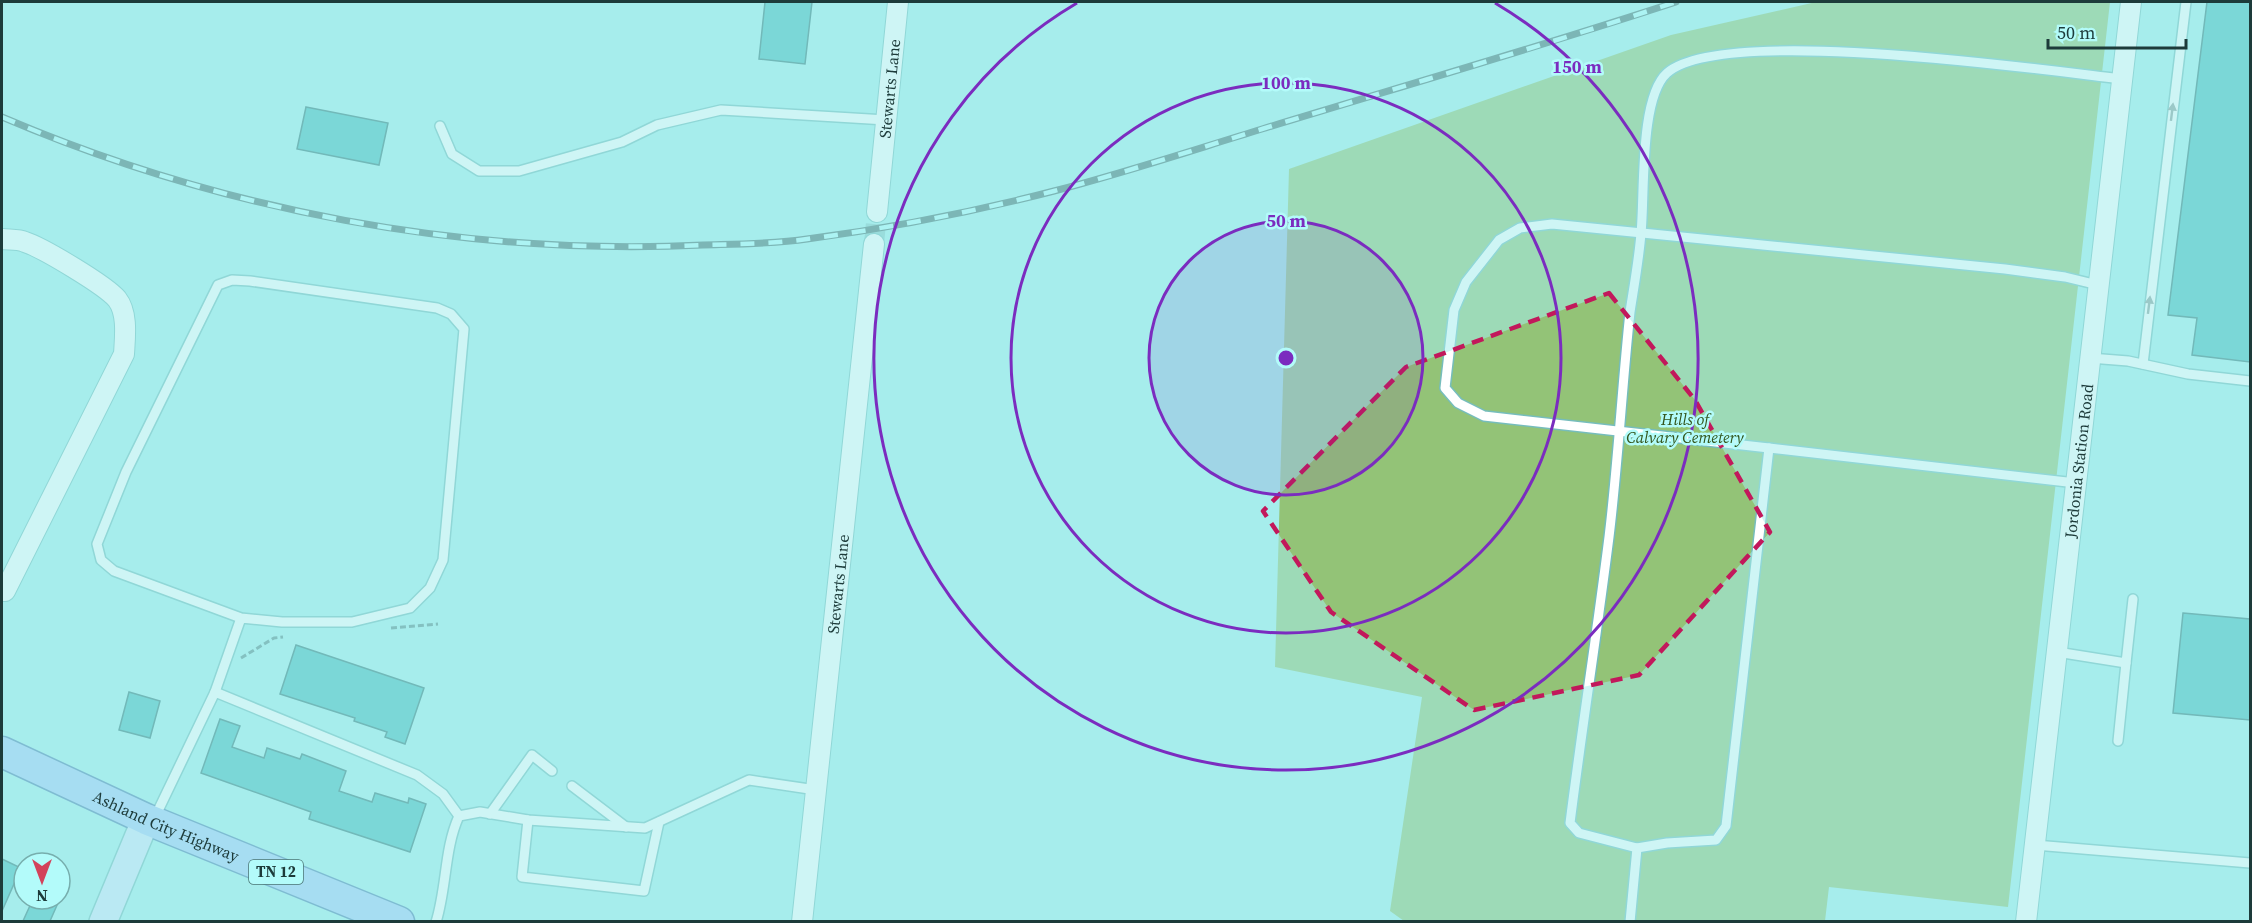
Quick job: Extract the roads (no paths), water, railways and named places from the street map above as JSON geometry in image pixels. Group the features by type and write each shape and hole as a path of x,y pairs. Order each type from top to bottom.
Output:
{"main road":[{"name":"Ashland City Highway","path":"2,752 149,821 399,921"}],"street":[{"name":"Stewarts Lane","path":"878,212 898,2"},
{"name":"Jordonia Station Road","path":"2026,921 2131,2"},
{"path":"2,239 24,241 34,246 72,267 117,299 124,318 125,334 124,354 5,591 2,590"},
{"name":"Stewarts Lane","path":"802,921 874,244"},
{"path":"103,921 149,821"}],"lane":[{"path":"2143,364 2186,2"},
{"path":"1769,448 1726,826 1716,840 1668,843 1637,848 1579,833 1570,823 1609,535 1630,312 1642,233 1648,119 1653,94 1668,72 1695,59 1756,53 1840,51 1902,55 2122,80"},
{"path":"440,126 452,154 479,171 519,171 622,142 657,125 720,110 886,120"},
{"path":"2076,483 1484,416 1458,403 1445,388 1454,310 1466,282 1499,240 1520,228 1552,224 2005,269 2065,277 2098,285"},
{"path":"232,280 250,281 436,308 451,314 464,329 457,423 444,560 430,588 410,608 352,622 282,622 241,618 114,571 101,560 96,544 126,472 218,285 232,280"},
{"path":"2090,358 2143,364 2188,374 2250,381"},
{"path":"2118,741 2133,599"},
{"path":"149,821 215,692 241,618"},
{"path":"2057,651 2126,663"},
{"path":"215,692 417,775 443,794 459,816"},
{"path":"490,814 532,755 552,771"},
{"path":"459,816 480,812 528,820 645,828 749,780 816,790"},
{"path":"573,786 626,827"},
{"path":"436,921 444,898 451,834 459,816"},
{"path":"528,820 522,877 644,891 659,822"},
{"path":"2035,845 2250,863"},
{"path":"1630,921 1637,848"}],"tunnel":[{"path":"874,244 877,212"}],"railway":[{"path":"2,117 85,150 171,178 257,202 345,220 434,234 523,243 613,247 768,243 900,225 1054,191 1521,51 1676,2"}],"park label":[{"name":"Hills of Calvary Cemetery","path":"1685,428"}]}
